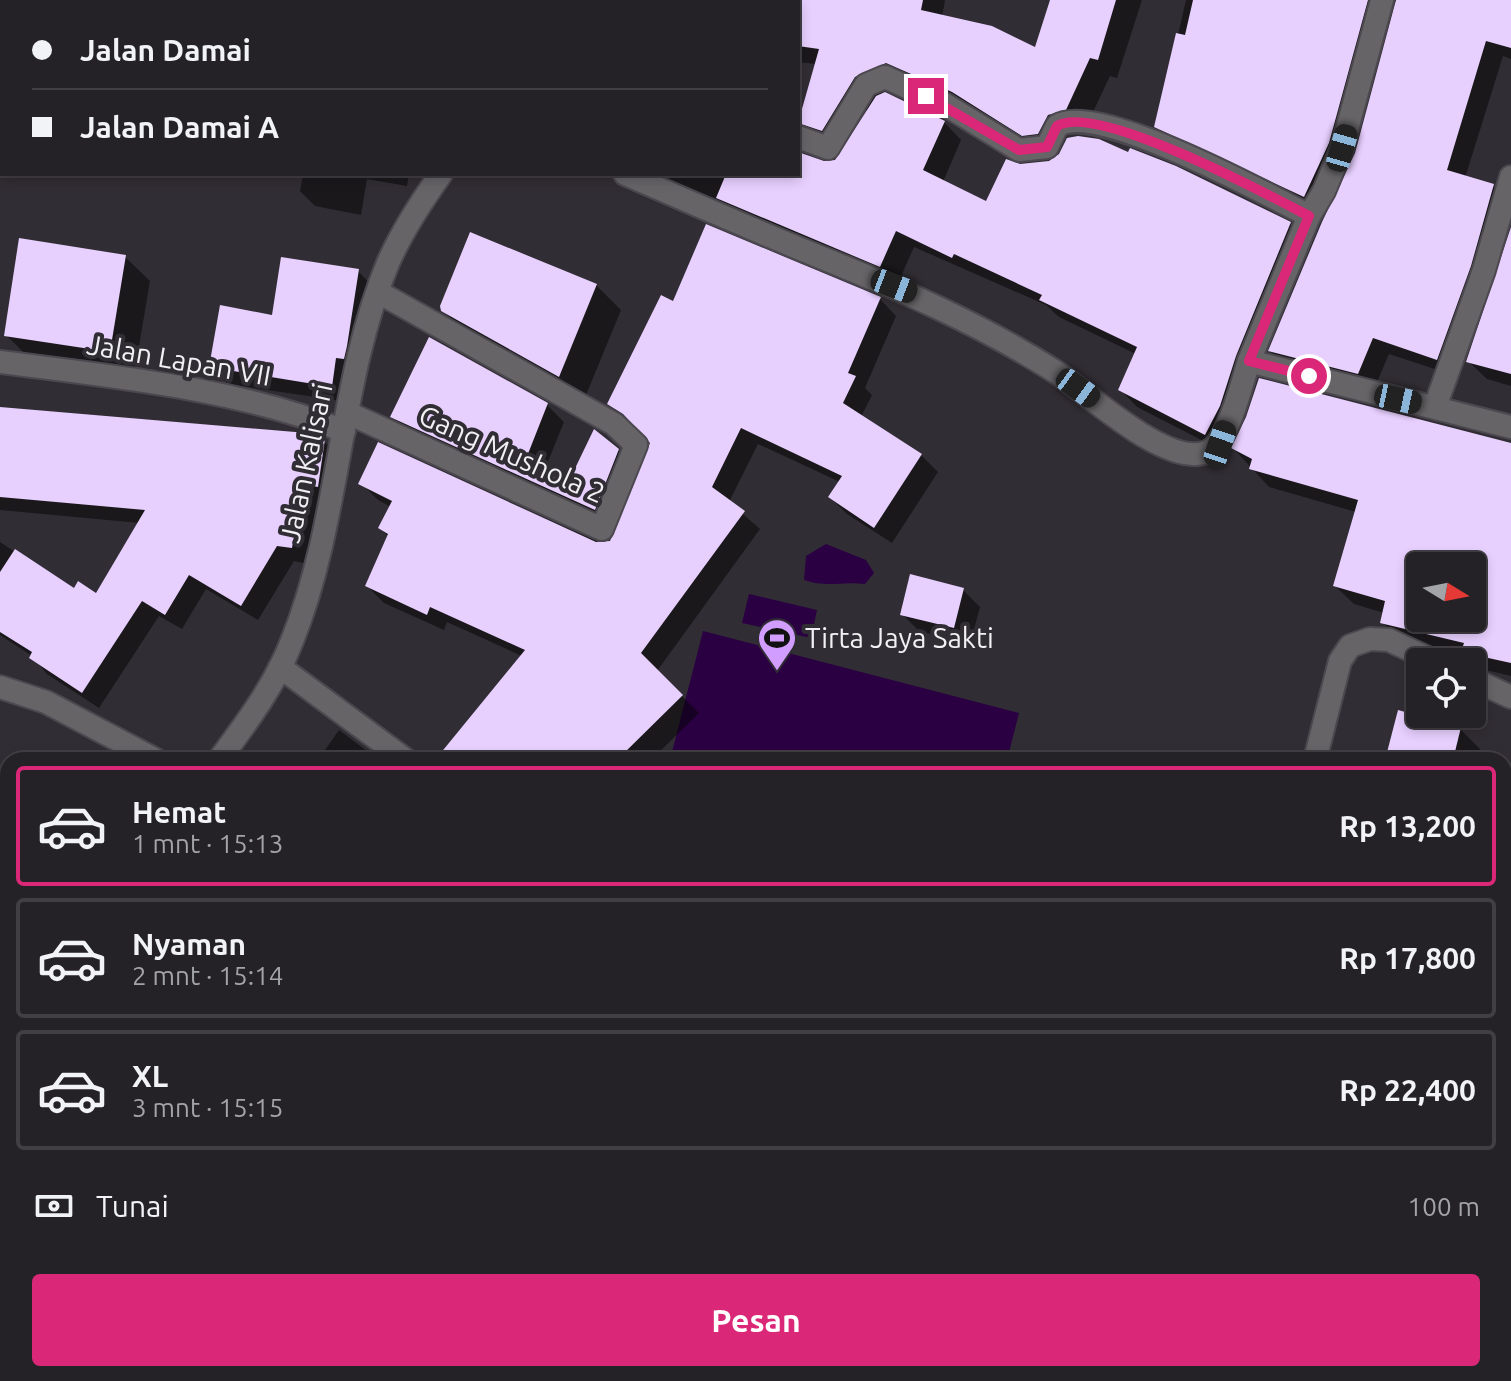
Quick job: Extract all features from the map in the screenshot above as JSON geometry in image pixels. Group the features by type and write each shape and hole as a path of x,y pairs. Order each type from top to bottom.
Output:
{"street":[{"path":"630,176 921,297 1056,373 1144,436 1170,450 1192,455 1207,453 1220,444 1249,361 1309,216 1324,191 1342,148 1382,0"},
{"path":"800,138 828,148 866,85 876,77 885,77 946,105 1019,150 1047,147 1057,126 1076,120 1186,153 1309,216"},
{"name":"Jalan Kalisari","path":"224,752 280,667 316,563 378,292 406,227 440,176"},
{"path":"1435,407 1484,270 1511,177"},
{"name":"Gang Mushola 2","path":"346,422 602,529 636,445 614,424 378,292"},
{"path":"1249,361 1511,427"},
{"name":"Jalan Lapan VII","path":"0,362 220,396 346,422"},
{"path":"1317,752 1340,661 1350,646 1370,639 1389,640 1406,648"},
{"path":"280,667 395,752"},
{"path":"1486,685 1511,697"},
{"path":"0,687 46,702 141,752"}],"shaded area":[{"path":"826,544 866,560 874,573 865,584 820,584 804,580 806,556"},
{"path":"749,594 817,610 811,638 742,623"},
{"name":"Tirta Jaya Sakti","path":"703,631 1019,713 1009,752 672,752"}],"building":[{"path":"800,0 923,0 921,10 992,26 1035,47 1050,0 1116,0 1098,60 1090,58 1066,110 1048,115 1038,134 1022,136 952,92 886,63 855,77 822,131 800,124 819,49 800,46"},
{"path":"1193,0 1368,0 1329,143 1304,197 1154,127 1176,33 1185,35"},
{"path":"1396,0 1511,0 1511,48 1486,41 1447,170 1494,184 1471,266 1437,360 1373,338 1358,374 1268,351 1322,222 1355,153"},
{"path":"885,92 945,121 923,170 986,201 1006,159 1020,164 1049,161 1059,154 1067,138 1078,136 1099,139 1128,152 1130,148 1176,166 1291,222 1236,356 1220,406 1205,435 1118,390 1137,347 1039,300 1042,295 896,231 880,267 716,198 725,176 800,176 800,153 824,161 835,160 876,96"},
{"path":"706,224 881,297 848,373 856,376 843,403 922,454 874,528 828,497 842,476 741,428 712,487 745,511 641,653 683,695 625,752 442,752 525,650 430,607 427,615 365,586 388,534 378,528 392,501 358,484 378,442 596,542 610,541 650,443 623,414 607,404 661,295 673,301"},
{"path":"1511,227 1511,374 1466,362"},
{"path":"470,232 597,284 559,377 441,311 440,306"},
{"path":"19,238 126,255 110,352 4,336"},
{"path":"281,257 359,269 347,346 344,359 336,358 332,387 209,367 220,305 272,315"},
{"path":"429,337 548,403 524,464 568,483 594,429 619,449 595,510 390,417"},
{"path":"1259,378 1511,443 1511,663 1486,658 1486,648 1462,648 1464,643 1418,632 1486,632 1486,552 1406,552 1406,629 1380,623 1385,601 1333,586 1358,500 1249,469 1252,459 1231,448 1246,417"},
{"path":"0,407 307,433 325,439 318,487 303,484 292,548 277,546 241,606 189,575 165,615 142,601 82,693 29,658 32,652 0,632 0,572 15,549 74,588 78,581 96,593 145,510 0,497"},
{"path":"910,574 964,588 954,628 900,615"},
{"path":"1398,710 1406,712 1406,728 1461,728 1455,752 1387,752"}],"place":[{"name":"Tirta Jaya Sakti","path":"777,672"}],"route":[{"path":"926,96 1019,150 1036,151 1047,147 1057,126 1076,120 1186,153 1309,216 1249,361 1309,376"}]}
